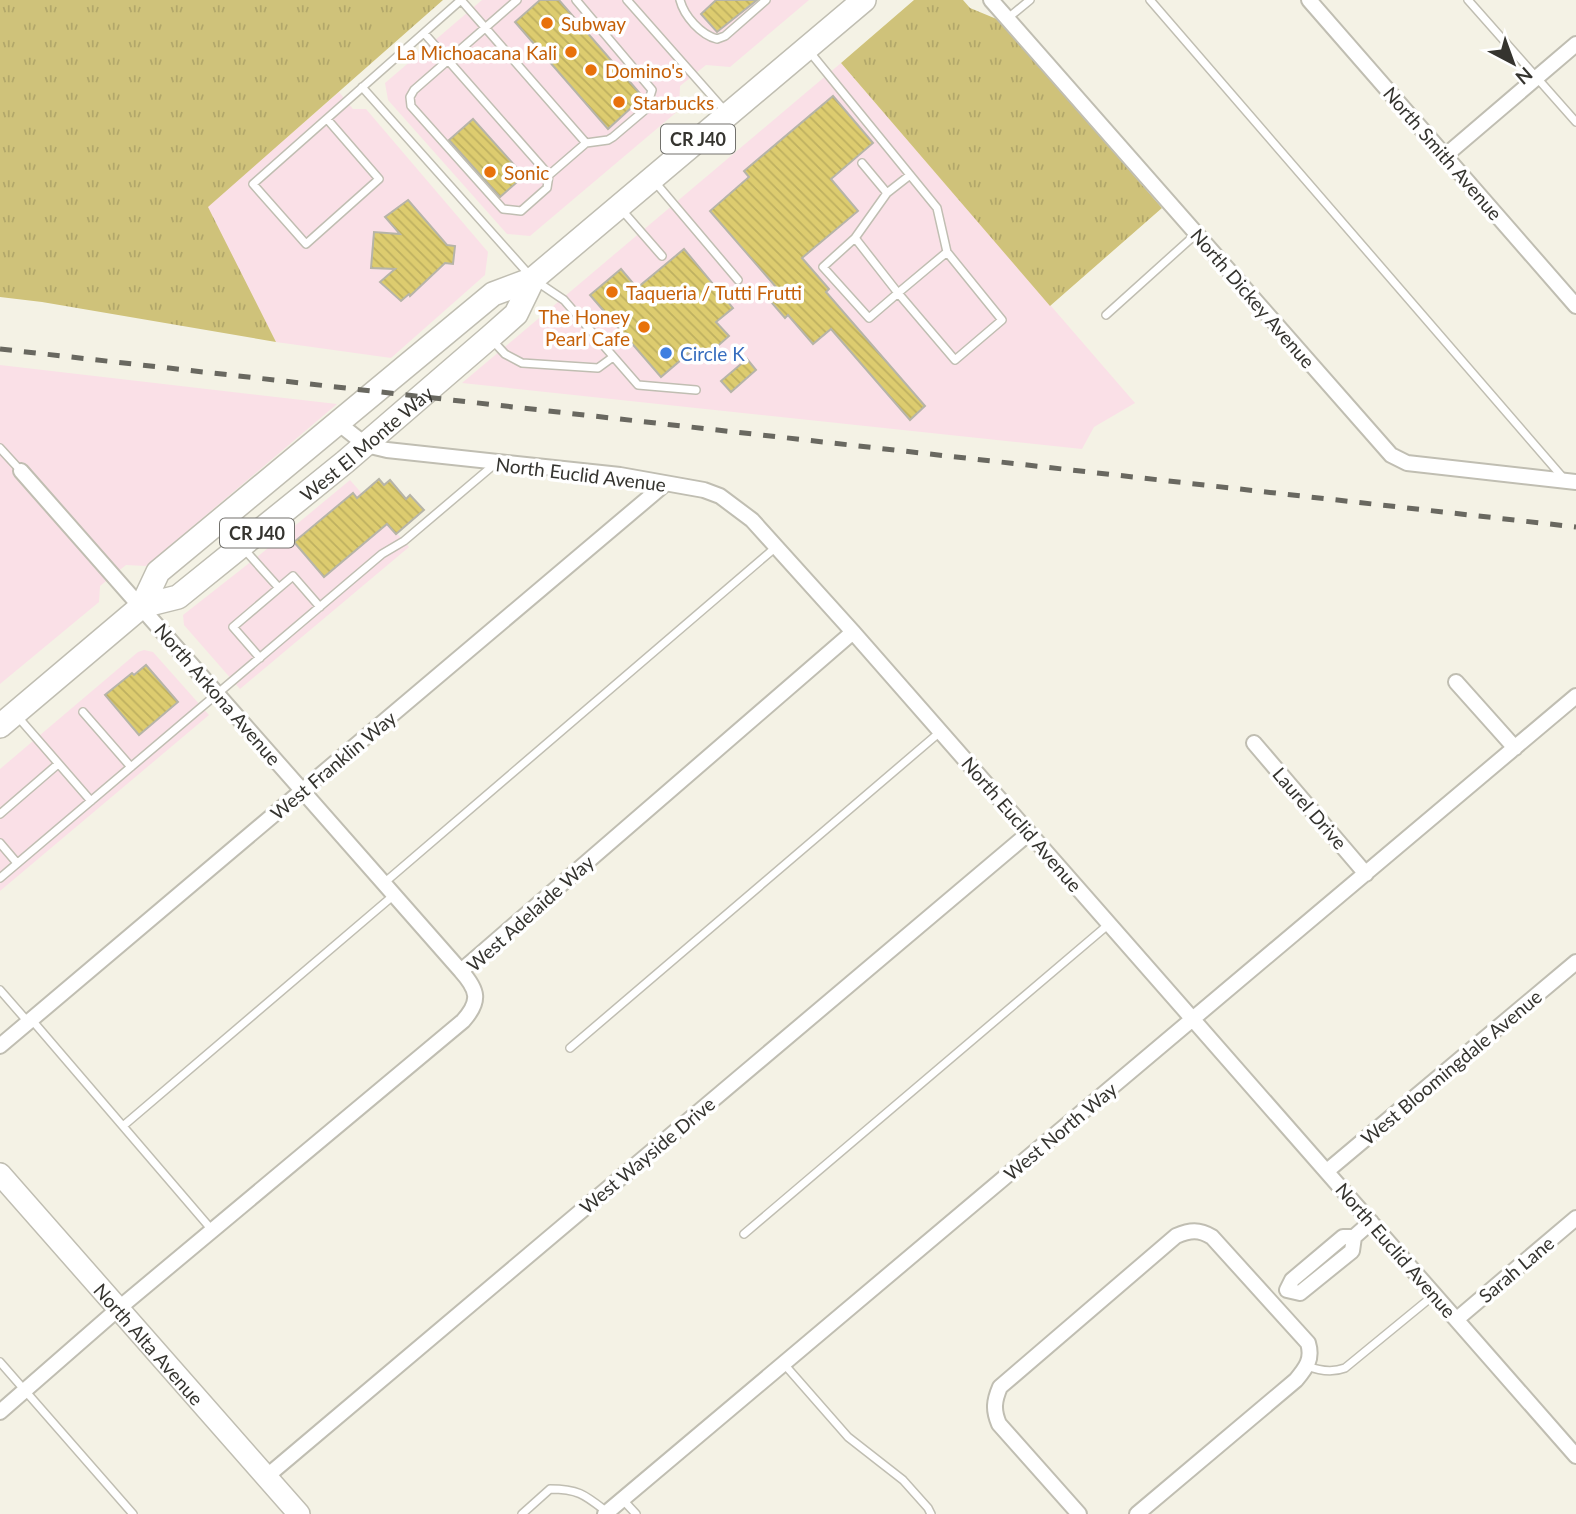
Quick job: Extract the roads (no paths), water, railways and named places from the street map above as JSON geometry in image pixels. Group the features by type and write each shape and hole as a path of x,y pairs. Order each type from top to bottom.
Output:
{"main road":[{"name":"West El Monte Way","path":"7,720 142,606 158,572 494,294 533,279 864,0"},
{"name":"West El Monte Way","path":"142,606 178,597 366,445 516,314 533,279"},
{"name":"North Alta Avenue","path":"0,1174 299,1514"}],"street":[{"name":"North Dickey Avenue","path":"991,0 1391,455 1406,463 1571,481"},
{"name":"North Smith Avenue","path":"1309,0 1576,306"},
{"path":"1446,155 1576,44"},
{"name":"North Euclid Avenue","path":"338,423 366,445 387,450 620,475 704,489 720,496 751,520 853,632 1576,1456"},
{"name":"North Arkona Avenue","path":"21,471 461,971"},
{"name":"West Franklin Way","path":"0,1046 665,484"},
{"name":"West Adelaide Way","path":"0,1412 118,1308 463,1021 474,1009 476,998 474,985 461,971 853,632"},
{"path":"1456,682 1515,748"},
{"name":"West North Way","path":"606,1513 1576,696"},
{"name":"Laurel Drive","path":"1254,743 1366,874"},
{"name":"West Wayside Drive","path":"265,1477 1029,833"},
{"name":"West Bloomingdale Avenue","path":"1326,1171 1576,962"},
{"name":"Sarah Lane","path":"1457,1319 1576,1218"},
{"path":"1273,1304 1287,1290 1292,1280 1343,1237 1354,1237 1371,1222"},
{"path":"1079,1514 999,1424 994,1412 1000,1387 1176,1236 1189,1230 1204,1231 1308,1343 1311,1353 1307,1366 1296,1380 1137,1514"}],"lane":[{"path":"327,119 379,179 306,244 253,184 461,0 586,143"},
{"path":"517,0 411,93 411,106 507,211 521,211 543,194 549,176 586,143 608,140 646,109 652,90 576,0"},
{"path":"627,0 728,114"},
{"path":"680,0 685,12 705,35 717,39 725,36 766,0"},
{"path":"1007,19 1030,0"},
{"path":"1150,0 1571,481"},
{"path":"1468,0 1576,122"},
{"path":"424,33 549,176"},
{"path":"806,48 937,208 947,252 1002,320 955,360 855,238"},
{"path":"362,88 533,279 564,300 638,385 696,390"},
{"path":"862,163 887,193"},
{"path":"910,174 887,193 855,238 823,267 869,318 947,252"},
{"path":"652,178 738,280"},
{"path":"619,206 662,256"},
{"path":"1106,315 1196,234"},
{"path":"490,337 505,354 522,363 598,368 613,357"},
{"path":"0,448 21,471"},
{"path":"0,878 382,554 404,541 496,463"},
{"path":"241,546 279,588"},
{"path":"384,883 776,547"},
{"path":"260,658 233,627 293,576 320,607"},
{"path":"83,712 131,767"},
{"path":"7,720 58,764 91,801"},
{"path":"570,1048 940,732"},
{"path":"0,814 58,764"},
{"path":"0,843 17,863"},
{"path":"123,1126 394,895"},
{"path":"744,1234 1109,924"},
{"path":"1,993 123,1126 212,1230"},
{"path":"1307,1366 1319,1371 1346,1368 1435,1294"},
{"path":"0,1362 133,1514"},
{"path":"783,1364 838,1427 904,1480 931,1514"},
{"path":"522,1514 550,1489 582,1492 606,1513"},
{"path":"622,1499 636,1514"}],"railway":[{"path":"0,349 1576,527"}],"place":[{"name":"Subway","path":"547,23"},
{"name":"La Michoacana Kali","path":"571,52"},
{"name":"Domino's","path":"591,70"},
{"name":"Starbucks","path":"619,102"},
{"name":"Sonic","path":"490,172"},
{"name":"Taqueria / Tutti Frutti","path":"612,292"},
{"name":"The Honey Pearl Cafe","path":"644,327"},
{"name":"Circle K","path":"666,353"}]}
